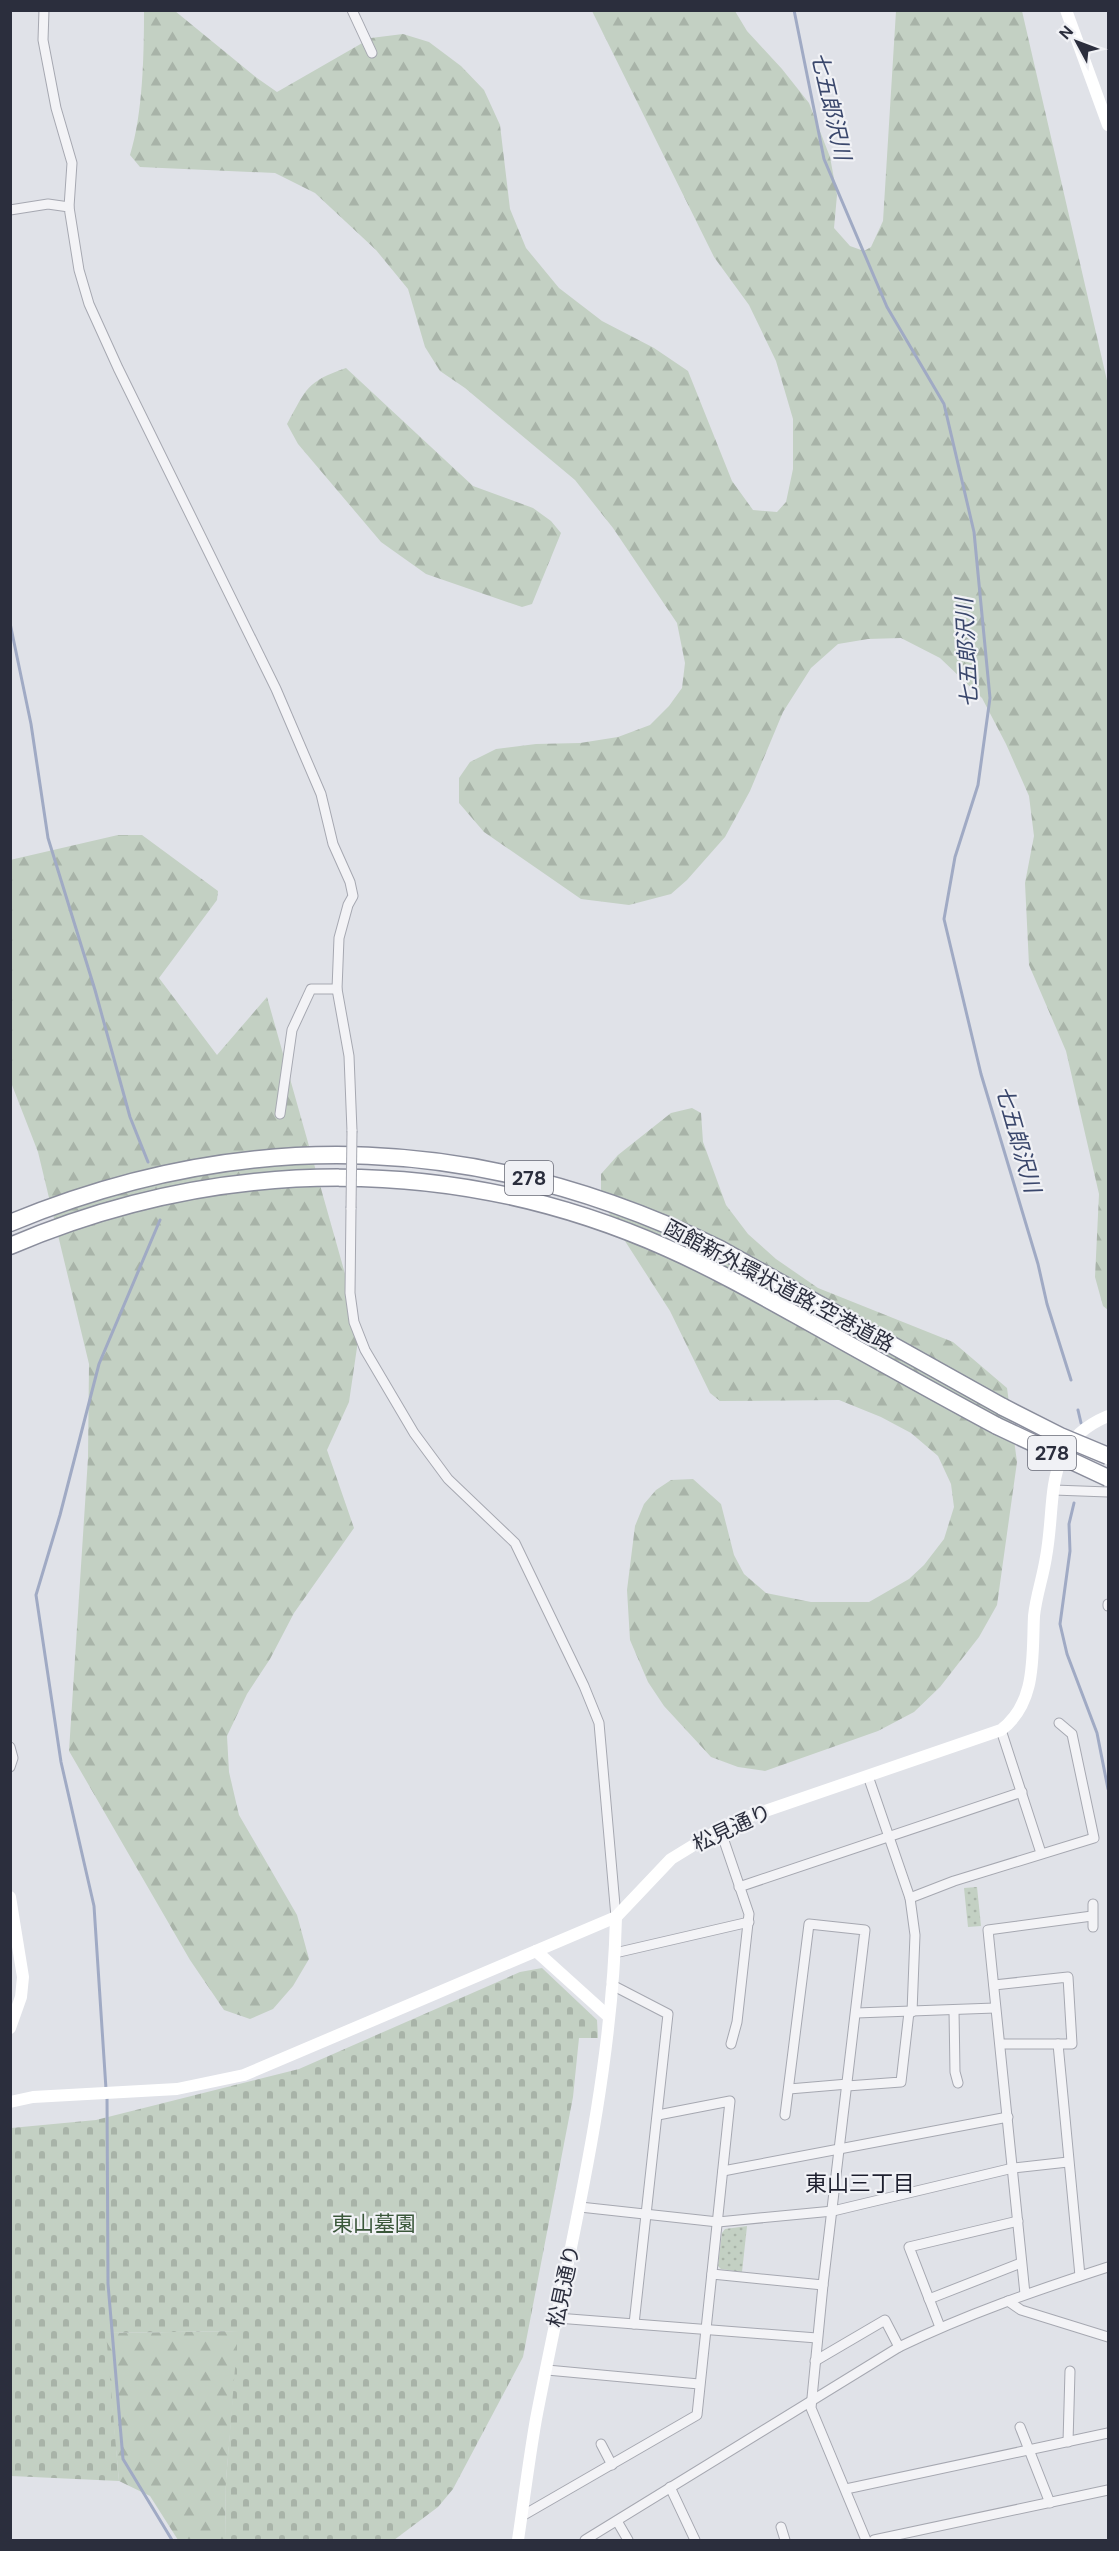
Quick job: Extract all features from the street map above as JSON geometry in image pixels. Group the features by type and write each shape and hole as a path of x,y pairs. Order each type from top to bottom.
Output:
{"highway":[{"name":"函館新外環状道路;空港道路","path":"10,1223 61,1203 116,1186 182,1170 238,1161 339,1155 403,1157 527,1177 586,1194 676,1228 739,1260 1003,1407 1060,1436 1108,1456"},
{"name":"函館新外環状道路;空港道路","path":"10,1246 67,1224 121,1207 239,1183 338,1176 402,1179 465,1187 522,1198 579,1214 667,1248 758,1294 997,1426 1108,1478"}],"street":[{"path":"10,2102 33,2097 177,2089 244,2075 616,1917 598,1724 588,1695 515,1543 448,1479 414,1433 365,1350 354,1322 350,1293 352,1131 349,1056 337,989 339,938 348,904 353,896 350,882 333,844 321,794 276,689 118,368 89,304 79,270 69,207 72,163 56,108 43,40 44,10"},
{"path":"352,10 372,53"},
{"path":"1066,10 1108,125"},
{"path":"10,210 48,204 69,207"},
{"path":"280,1114 292,1030 306,999 311,989 337,989"},
{"name":"松見通り","path":"518,2541 532,2444 595,2131 612,1985 616,1917 671,1859 720,1829 742,1819 1001,1730 1012,1722 1022,1707 1031,1677 1034,1613 1046,1557 1057,1466 1079,1433 1108,1416"},
{"path":"1054,1490 1108,1492"},
{"path":"910,1898 1041,1853 1094,1838 1072,1734 1059,1723"},
{"path":"1001,1730 1041,1853"},
{"path":"10,1747 13,1758 10,1767"},
{"path":"789,2089 901,2082 910,2012 915,1935 910,1898 868,1776"},
{"path":"739,1887 1022,1792"},
{"path":"720,1829 749,1914 737,2022 731,2044"},
{"path":"10,1897 23,1977 21,1997 10,2028"},
{"path":"1093,1904 1094,1927"},
{"path":"1025,2294 988,1930 1092,1916"},
{"path":"615,1953 749,1922"},
{"path":"785,2115 809,1924 865,1930 817,2338 811,2408 866,2541"},
{"path":"536,1951 608,2016"},
{"path":"994,1985 1068,1977 1072,2044 1001,2044"},
{"path":"612,1985 668,2014 634,2324"},
{"path":"856,2013 995,2008"},
{"path":"954,2010 955,2072 958,2083"},
{"path":"1058,2044 1080,2276"},
{"path":"522,2516 698,2415 699,2384 730,2101 658,2115"},
{"path":"723,2171 1008,2116"},
{"path":"580,2207 718,2222 833,2211 1013,2168 1068,2162"},
{"path":"940,2327 909,2247 1018,2221"},
{"path":"929,2299 1021,2262"},
{"path":"585,2541 811,2399 899,2347 940,2327 1025,2294 1108,2267"},
{"path":"712,2274 823,2285"},
{"path":"1008,2301 1021,2310 1108,2337"},
{"path":"557,2318 817,2338"},
{"path":"815,2361 885,2320 899,2347"},
{"path":"547,2370 699,2384"},
{"path":"1068,2442 1070,2371"},
{"path":"1020,2427 1050,2503"},
{"path":"846,2489 1108,2433"},
{"path":"601,2444 612,2464"},
{"path":"670,2487 695,2541"},
{"path":"874,2541 1108,2490"},
{"path":"616,2521 628,2541"},
{"path":"781,2527 785,2541"}],"green space":[{"path":"144,11 175,11 277,92 371,38 403,34 429,42 461,66 484,90 500,125 510,209 526,248 559,288 602,321 654,348 688,371 732,481 753,510 777,512 786,502 793,469 793,419 776,361 749,305 714,257 592,11 735,11 747,31 809,103 830,157 837,195 834,228 850,246 864,251 871,247 883,221 896,11 1022,11 1108,385 1108,1310 1103,1306 1095,1277 1099,1194 1066,1051 1029,965 1025,883 1034,836 1029,796 982,698 940,658 901,638 868,639 838,644 811,668 783,712 750,791 725,837 687,880 671,894 629,905 581,899 484,832 459,803 459,778 470,762 496,749 536,744 580,743 618,737 650,725 669,706 682,688 685,663 677,623 613,528 575,480 465,388 440,371 425,347 408,289 376,250 315,193 275,173 140,167 130,155 140,103"},
{"path":"346,368 473,486 533,508 551,521 561,533 532,604 522,607 426,574 381,542 298,444 287,424 304,394 315,382"},
{"path":"118,835 142,835 218,891 217,900 159,978 217,1055 267,997 360,1327 349,1402 327,1450 354,1528 294,1613 270,1659 247,1694 227,1736 229,1772 239,1815 297,1915 309,1959 293,1986 273,2009 250,2019 224,2010 190,1960 69,1751 88,1458 89,1364 38,1152 12,1085 10,860"},
{"path":"692,1108 701,1113 703,1142 726,1205 748,1234 776,1259 818,1288 953,1342 1007,1388 1017,1462 997,1605 979,1637 940,1687 914,1712 878,1731 765,1771 738,1767 711,1757 664,1706 648,1682 630,1640 627,1590 635,1526 644,1504 656,1490 671,1480 693,1479 721,1504 734,1555 744,1574 766,1593 811,1602 869,1602 909,1579 924,1565 944,1539 954,1507 951,1484 938,1456 911,1433 881,1417 839,1400 720,1401 710,1393 670,1311 616,1227 601,1197 601,1174 618,1155 671,1113"},
{"path":"977,1887 981,1926 968,1927 964,1888"},
{"name":"東山墓園","path":"542,1968 597,2020 598,2038 579,2038 573,2097 523,2357 453,2489 438,2507 394,2540 225,2540 226,2480 238,2331 106,2333 119,2481 11,2476 11,2128 96,2120 299,2069 520,1972"},
{"path":"747,2226 742,2272 721,2269 718,2266 722,2233 725,2229"},
{"path":"239,2331 226,2480 225,2540 178,2540 150,2496 119,2481 105,2333"}],"waterway":[{"name":"七五郎沢川","path":"794,10 824,159 887,307 944,404 974,532 990,698 978,785 955,857 944,919 981,1074 1071,1380"},
{"path":"10,623 31,724 48,838 95,990 130,1117 148,1162"},
{"path":"106,2089 94,1906 61,1762 36,1595 60,1515 99,1364 160,1220"},
{"name":"七五郎沢川","path":"1078,1410 1081,1423"},
{"name":"七五郎沢川","path":"1074,1503 1069,1524 1070,1551 1060,1624 1067,1654 1097,1733 1108,1789"},
{"path":"107,2095 108,2284 123,2459 172,2540"}],"district":[{"name":"東山三丁目","path":"860,2183"}]}
